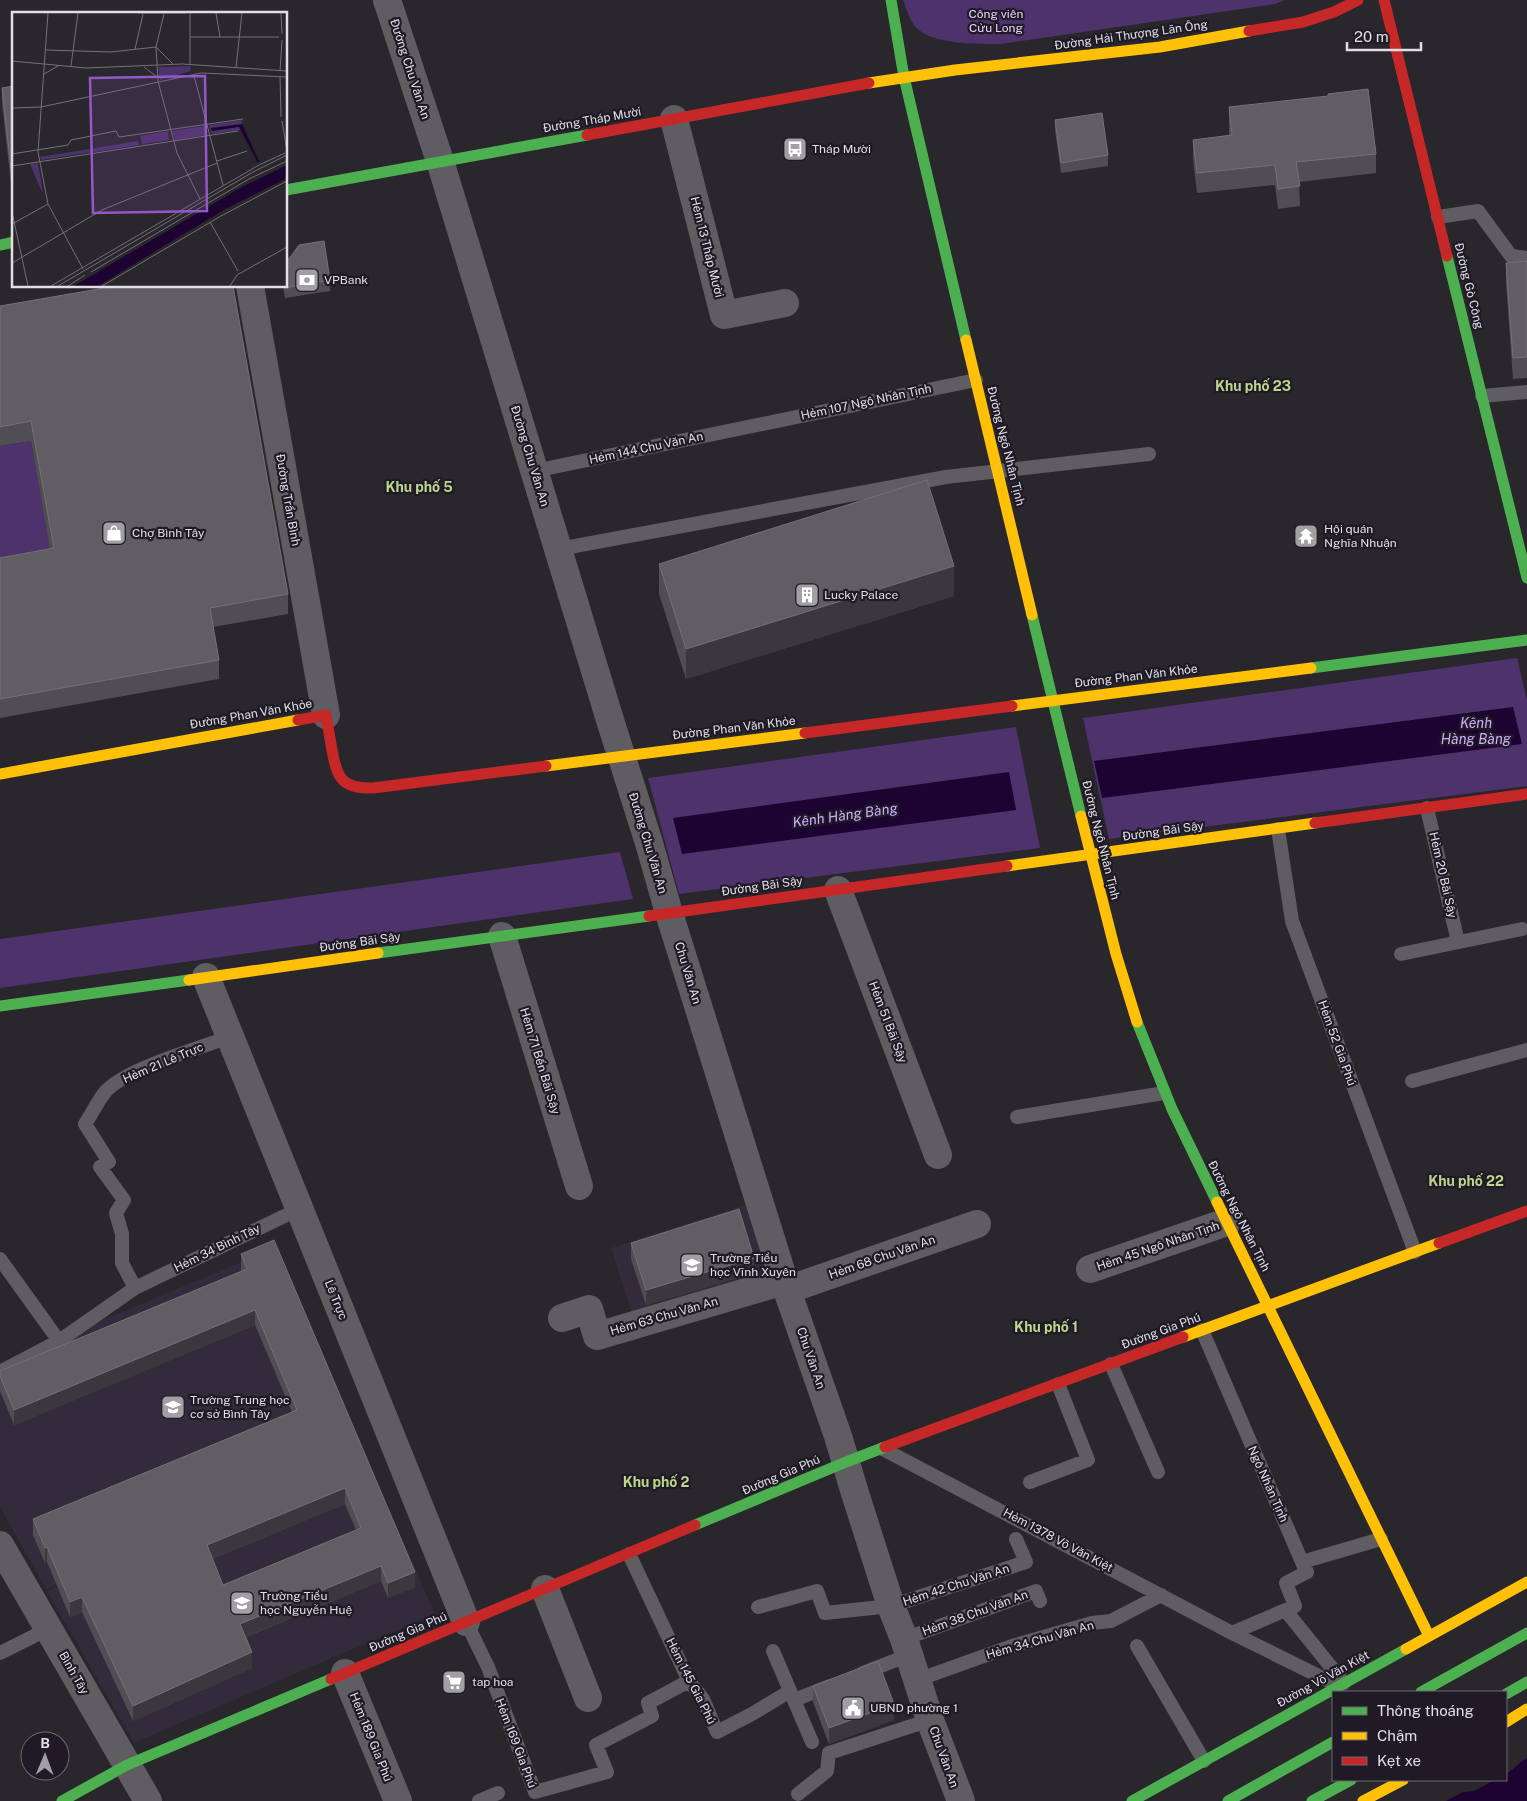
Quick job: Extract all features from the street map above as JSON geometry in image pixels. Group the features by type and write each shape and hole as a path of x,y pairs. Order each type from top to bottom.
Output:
{"main road":[{"name":"Đường Hải Thượng Lãn Ông","path":"904,77 1160,48 1303,22 1334,12 1358,0"},
{"name":"Đường Gò Công","path":"1384,0 1527,578"},
{"name":"Đường Ngô Nhân Tịnh","path":"890,1 904,77 998,472 1090,855 1130,1001 1164,1093 1187,1143 1430,1636"},
{"name":"Đường Tháp Mười","path":"288,190 904,77"},
{"name":"Đường Phan Văn Khỏe","path":"0,774 326,715 336,770 345,783 362,789 1527,640"},
{"name":"Đường Bãi Sậy","path":"0,1006 1527,794"},
{"name":"Đường Gia Phú","path":"62,1801 127,1765 846,1462 1527,1211"},
{"name":"Đường Võ Văn Kiệt","path":"1132,1801 1194,1771 1342,1685 1527,1582"},
{"path":"1423,1691 1527,1633"},
{"path":"1507,1693 1527,1682"},
{"path":"1507,1721 1527,1709"},
{"path":"1228,1801 1332,1743"},
{"path":"1312,1801 1349,1781"},
{"path":"1363,1801 1401,1781"}],"street":[{"name":"Đường Chu Văn An","path":"387,0 440,161 669,913"},
{"name":"Hẻm 13 Tháp Mười","path":"674,119 724,316 785,303"},
{"name":"Đường Trần Bình","path":"250,288 326,715"},
{"name":"Hẻm 51 Bãi Sậy","path":"838,890 938,1155"},
{"name":"Chu Văn An","path":"669,913 786,1286 846,1462 891,1606 960,1801"},
{"name":"Hẻm 71 Bến Bãi Sậy","path":"502,936 579,1186"},
{"name":"Lê Trực","path":"206,977 466,1622"},
{"name":"Hẻm 45 Ngô Nhân Tịnh","path":"1090,1269 1227,1222"},
{"name":"Hẻm 68 Chu Văn An","path":"786,1286 976,1224"},
{"name":"Hẻm 63 Chu Văn An","path":"562,1318 589,1310 597,1336 786,1286"},
{"name":"Bình Tây","path":"0,1545 148,1801"},
{"path":"545,1589 588,1698"},
{"name":"Hẻm 189 Gia Phú","path":"345,1673 398,1801"}],"lane":[{"path":"1438,217 1478,211 1511,256 1527,258"},
{"name":"Hẻm 107 Ngô Nhân Tịnh","path":"757,425 976,380"},
{"path":"1482,396 1527,392"},
{"name":"Hẻm 144 Chu Văn An","path":"534,471 757,425"},
{"path":"559,549 946,478 1150,454"},
{"name":"Hẻm 20 Bãi Sậy","path":"1427,808 1458,942"},
{"name":"Hẻm 52 Gia Phú","path":"1278,829 1292,921 1415,1252"},
{"path":"1401,954 1522,928"},
{"name":"Hẻm 21 Lê Trực","path":"135,1288 122,1263 122,1234 116,1213 124,1200 100,1167 109,1162 85,1124 106,1092 117,1082 135,1072 172,1057 230,1037"},
{"path":"1412,1081 1527,1050"},
{"path":"1017,1118 1164,1093"},
{"name":"Hẻm 34 Bình Tây","path":"0,1372 59,1341 135,1288 299,1209"},
{"path":"0,1259 59,1341"},
{"name":"Ngô Nhân Tịnh","path":"1202,1330 1302,1562"},
{"path":"1111,1364 1158,1472"},
{"path":"1030,1482 1088,1460 1058,1384"},
{"name":"Hẻm 1378 Võ Văn Kiệt","path":"883,1449 1232,1633 1342,1685"},
{"name":"Hẻm 42 Chu Văn An","path":"891,1606 1026,1562 1016,1539"},
{"path":"1232,1633 1295,1606 1286,1583 1307,1572 1302,1562 1382,1539"},
{"name":"Hẻm 145 Gia Phú","path":"629,1554 689,1681 703,1699 717,1732 792,1696"},
{"path":"758,1607 817,1591 825,1613 891,1606"},
{"name":"Hẻm 38 Chu Văn An","path":"907,1647 1036,1591 1040,1601"},
{"name":"Hẻm 34 Chu Văn An","path":"917,1680 1012,1646 1092,1624 1111,1621 1161,1595"},
{"path":"1286,1611 1342,1685"},
{"name":"Hẻm 169 Gia Phú","path":"466,1622 488,1667 534,1792 607,1772 596,1745 652,1716 648,1703 689,1681"},
{"path":"0,1653 48,1629"},
{"path":"1137,1646 1194,1771"},
{"path":"792,1696 843,1681 907,1647"},
{"path":"774,1651 812,1742"},
{"path":"798,1794 827,1771 829,1753 930,1720"},
{"path":"479,1801 498,1793"}],"shaded area":[{"name":"Trường Tiểu học Vĩnh Xuyên","path":"748,1204 773,1282 636,1326 611,1248"},
{"name":"Trường Trung học cơ sở Bình Tây","path":"275,1248 364,1451 46,1589 0,1507 0,1363"},
{"name":"Trường Tiểu học Nguyễn Huệ","path":"365,1454 435,1614 134,1743 47,1591"}],"green space":[{"name":"Công viên Cửu Long","path":"903,0 1285,0 1275,4 991,44 942,40 921,32 914,25"},
{"path":"31,441 54,568 0,578 0,446"},
{"path":"1517,658 1527,700 1527,786 1109,839 1083,718"},
{"path":"1016,727 1040,848 679,894 648,778"},
{"path":"620,852 633,899 0,988 0,939"}],"water":[{"name":"Kênh Hàng Bàng","path":"1513,707 1522,744 1102,798 1094,761"},
{"name":"Kênh Hàng Bàng","path":"1009,772 1016,810 682,854 673,818"},
{"path":"1527,1758 1527,1801 1446,1801 1463,1792 1474,1791 1493,1781 1507,1781 1507,1773"}],"building":[{"path":"12,86 12,178 2,88"},
{"path":"1368,89 1376,154 1296,162 1300,186 1278,189 1275,165 1197,173 1193,140 1232,135 1229,107 1328,96 1328,94"},
{"path":"1102,113 1108,155 1061,163 1055,120"},
{"name":"VPBank","path":"324,241 330,280 288,287 288,260 299,245"},
{"path":"1527,261 1527,357 1513,358 1506,263"},
{"name":"Chợ Bình Tây","path":"104,288 233,288 288,594 210,608 219,660 0,699 0,558 54,548 31,421 0,427 0,306"},
{"name":"Lucky Palace","path":"927,480 954,566 686,649 659,564"},
{"path":"739,1209 754,1258 646,1290 631,1243"},
{"path":"274,1240 415,1572 388,1583 381,1566 240,1624 252,1652 133,1706 82,1597 70,1602 33,1519 297,1410 255,1310 14,1410 0,1376 0,1371 247,1269 241,1254","holes":["345,1488 361,1528 223,1585 207,1545"]},
{"name":"UBND phường 1","path":"878,1661 894,1704 829,1728 813,1686"}],"traffic: fast":[{"path":"891,0 904,77 966,340"},
{"path":"288,190 587,135"},
{"path":"0,245 12,242"},
{"path":"1447,256 1527,578"},
{"path":"1032,615 1081,816"},
{"path":"1311,668 1527,640"},
{"path":"378,953 649,916"},
{"path":"0,1006 189,980"},
{"path":"1137,1022 1172,1109 1217,1202"},
{"path":"695,1525 885,1447"},
{"path":"1423,1691 1527,1633"},
{"path":"1132,1801 1406,1649"},
{"path":"62,1801 127,1765 331,1679"},
{"path":"1507,1693 1527,1682"},
{"path":"1228,1801 1332,1743"},
{"path":"1312,1801 1349,1781"}],"traffic: slow":[{"path":"869,83 955,70 1160,47 1249,31"},
{"path":"966,340 1032,615"},
{"path":"1012,706 1311,668"},
{"path":"0,774 298,720"},
{"path":"546,766 805,733"},
{"path":"1081,816 1116,954 1137,1022"},
{"path":"1007,866 1315,823"},
{"path":"189,980 378,953"},
{"path":"1217,1202 1429,1636"},
{"path":"1183,1337 1439,1243"},
{"path":"1406,1649 1527,1582"},
{"path":"1507,1721 1527,1709"},
{"path":"1363,1801 1401,1781"}],"traffic: jam":[{"path":"1249,31 1303,22 1334,12 1358,0"},
{"path":"1384,0 1447,256"},
{"path":"587,135 869,83"},
{"path":"805,733 1012,706"},
{"path":"298,720 326,715 332,750 339,775 348,784 363,788 546,766"},
{"path":"1315,823 1527,794"},
{"path":"649,916 1007,866"},
{"path":"1439,1243 1527,1211"},
{"path":"885,1447 1183,1337"},
{"path":"331,1679 695,1525"}],"place":[{"name":"Tháp Mười","path":"795,149"},
{"name":"VPBank","path":"307,280"},
{"name":"Chợ Bình Tây","path":"114,533"},
{"name":"Hội quán Nghĩa Nhuận","path":"1306,536"},
{"name":"Lucky Palace","path":"807,595"},
{"name":"Trường Tiểu học Vĩnh Xuyên","path":"692,1265"},
{"name":"Trường Trung học cơ sở Bình Tây","path":"173,1407"},
{"name":"Trường Tiểu học Nguyễn Huệ","path":"242,1603"},
{"name":"tap hoa","path":"454,1682"},
{"name":"UBND phường 1","path":"853,1708"}],"district":[{"name":"Khu phố 23","path":"1253,386"},
{"name":"Khu phố 5","path":"419,487"},
{"name":"Khu phố 22","path":"1466,1181"},
{"name":"Khu phố 1","path":"1046,1327"},
{"name":"Khu phố 2","path":"656,1482"}]}
